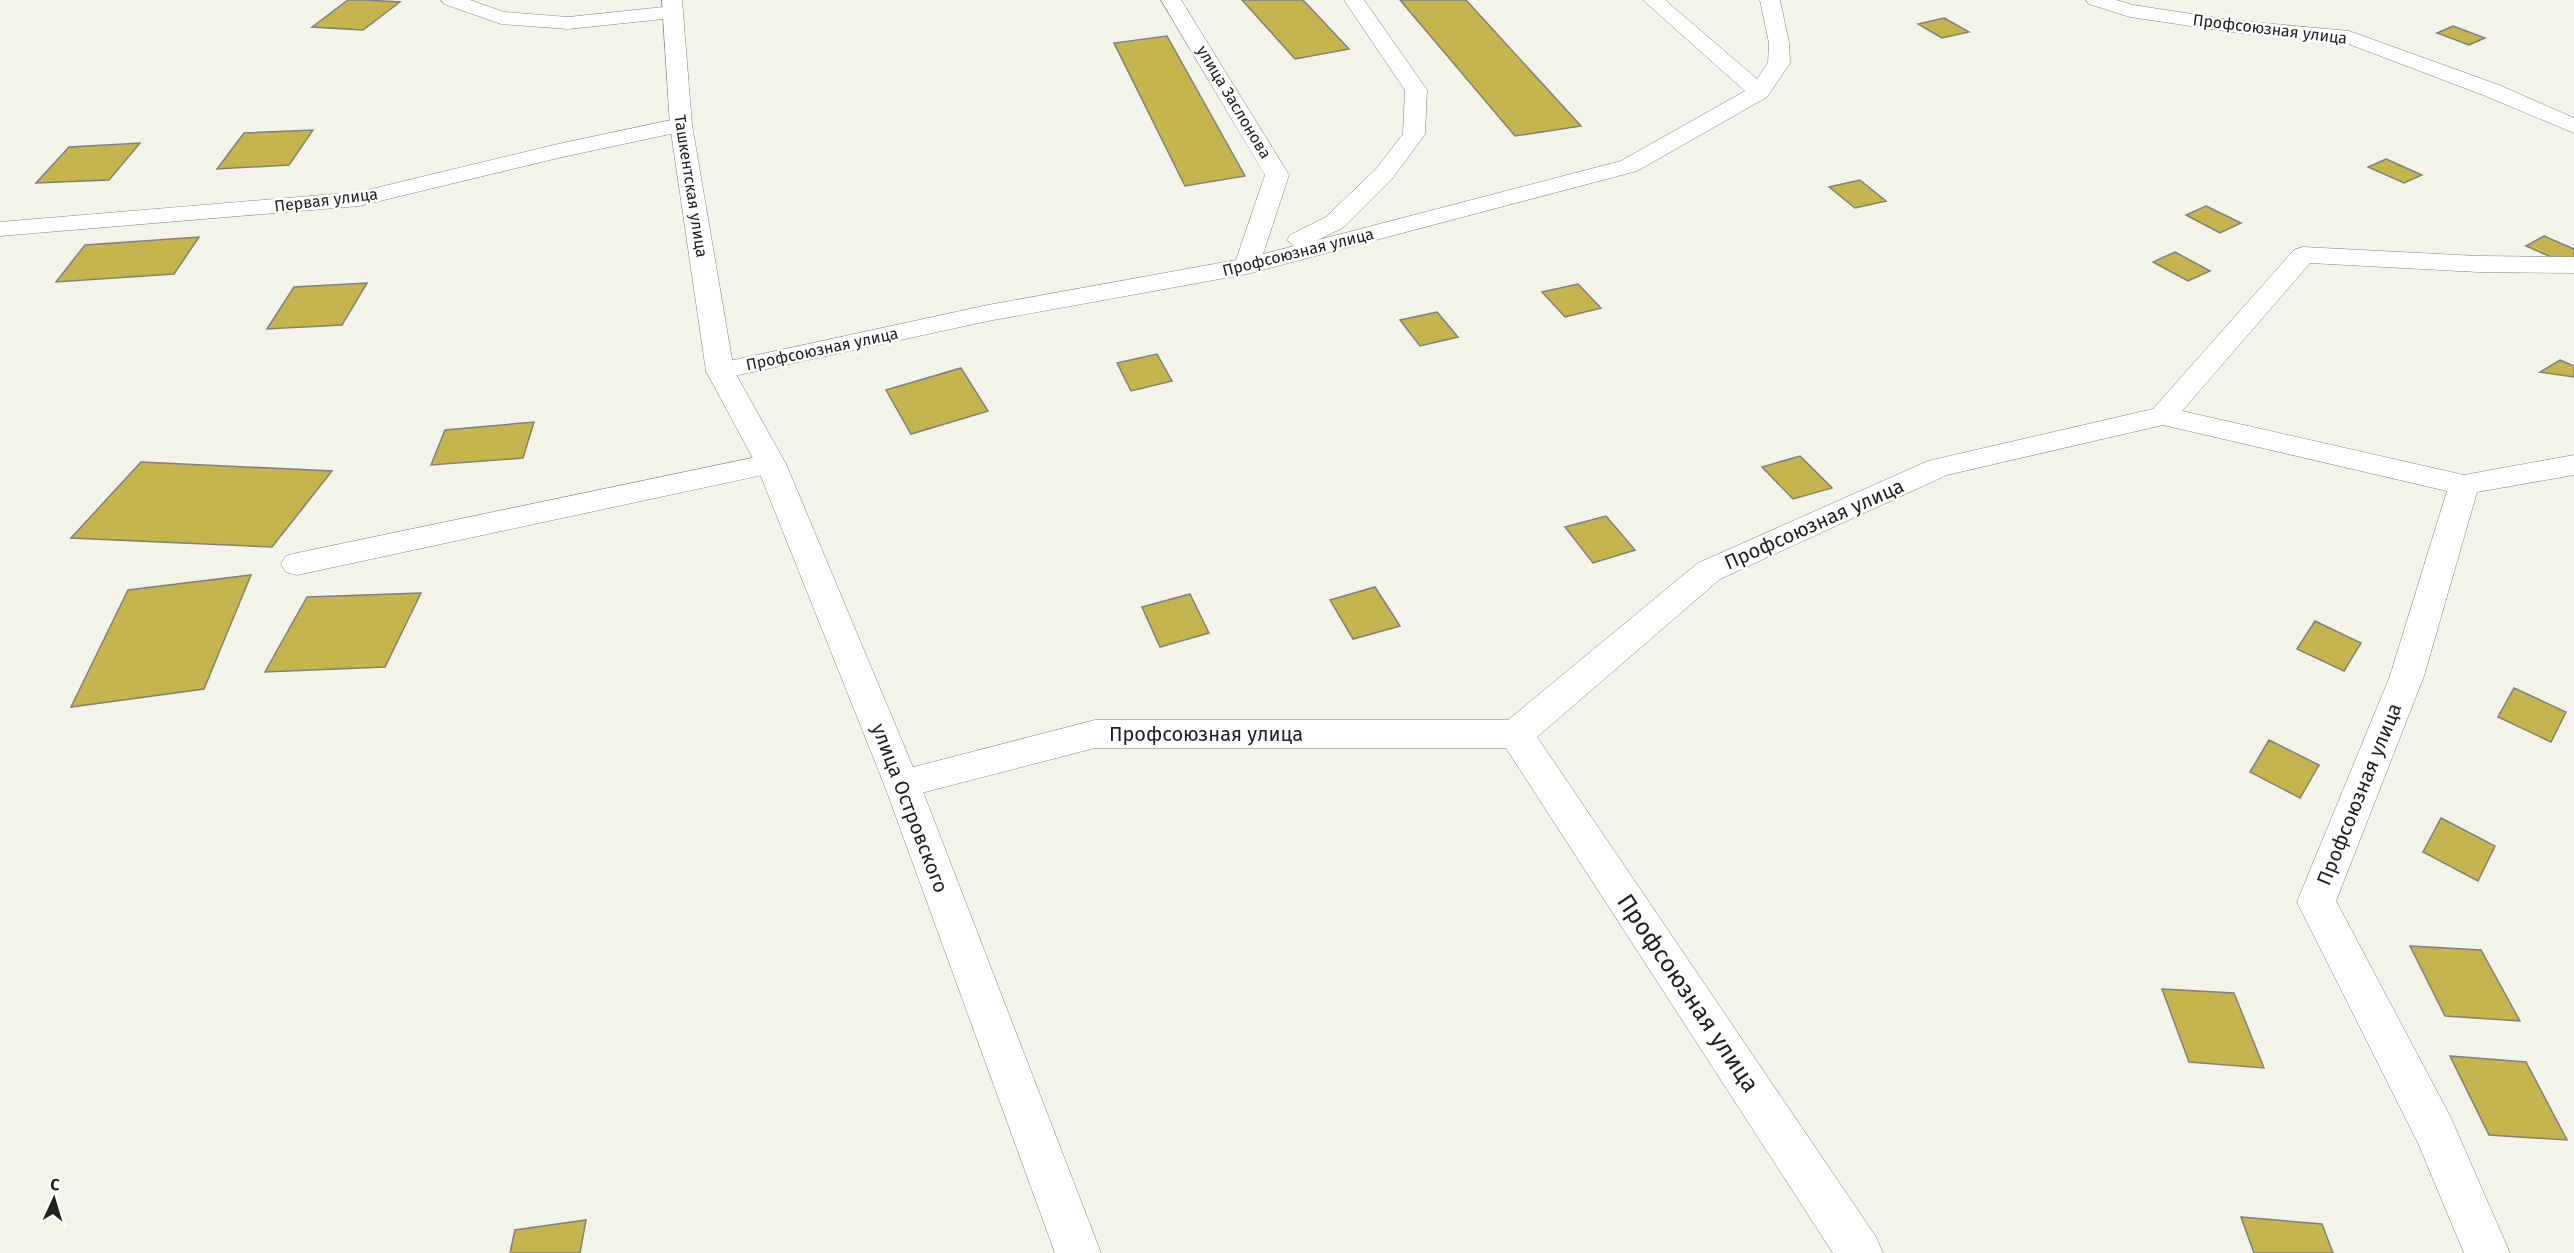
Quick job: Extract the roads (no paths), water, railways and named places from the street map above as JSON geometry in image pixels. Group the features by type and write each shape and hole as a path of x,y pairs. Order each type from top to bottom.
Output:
{"street":[{"path":"452,0 501,18 568,22 673,6"},
{"name":"улица Заслонова","path":"1171,0 1253,132 1277,176 1247,266"},
{"path":"1247,266 1335,222 1384,174 1414,134 1416,90 1354,0"},
{"path":"1653,0 1759,92"},
{"name":"Профсоюзная улица","path":"720,372 988,314 1247,266 1629,166 1759,92 1779,63 1779,43 1770,0"},
{"name":"Профсоюзная улица","path":"2096,0 2130,11 2231,26 2349,37 2491,90 2574,126"},
{"name":"Ташкентская улица","path":"673,6 681,126 720,372"},
{"name":"Первая улица","path":"0,229 359,200 558,151 681,126"},
{"path":"2163,416 2303,255 2478,264 2574,265"},
{"name":"улица Островского","path":"720,372 771,464 902,783 1078,1253"},
{"name":"Профсоюзная улица","path":"902,783 1095,734 1516,734 1709,571 1938,468 2163,416 2464,485 2574,465"},
{"path":"297,564 771,464"},
{"name":"Профсоюзная улица","path":"2464,485 2407,676 2316,902 2435,1131 2487,1253"},
{"name":"Профсоюзная улица","path":"1516,734 1860,1253"}]}
